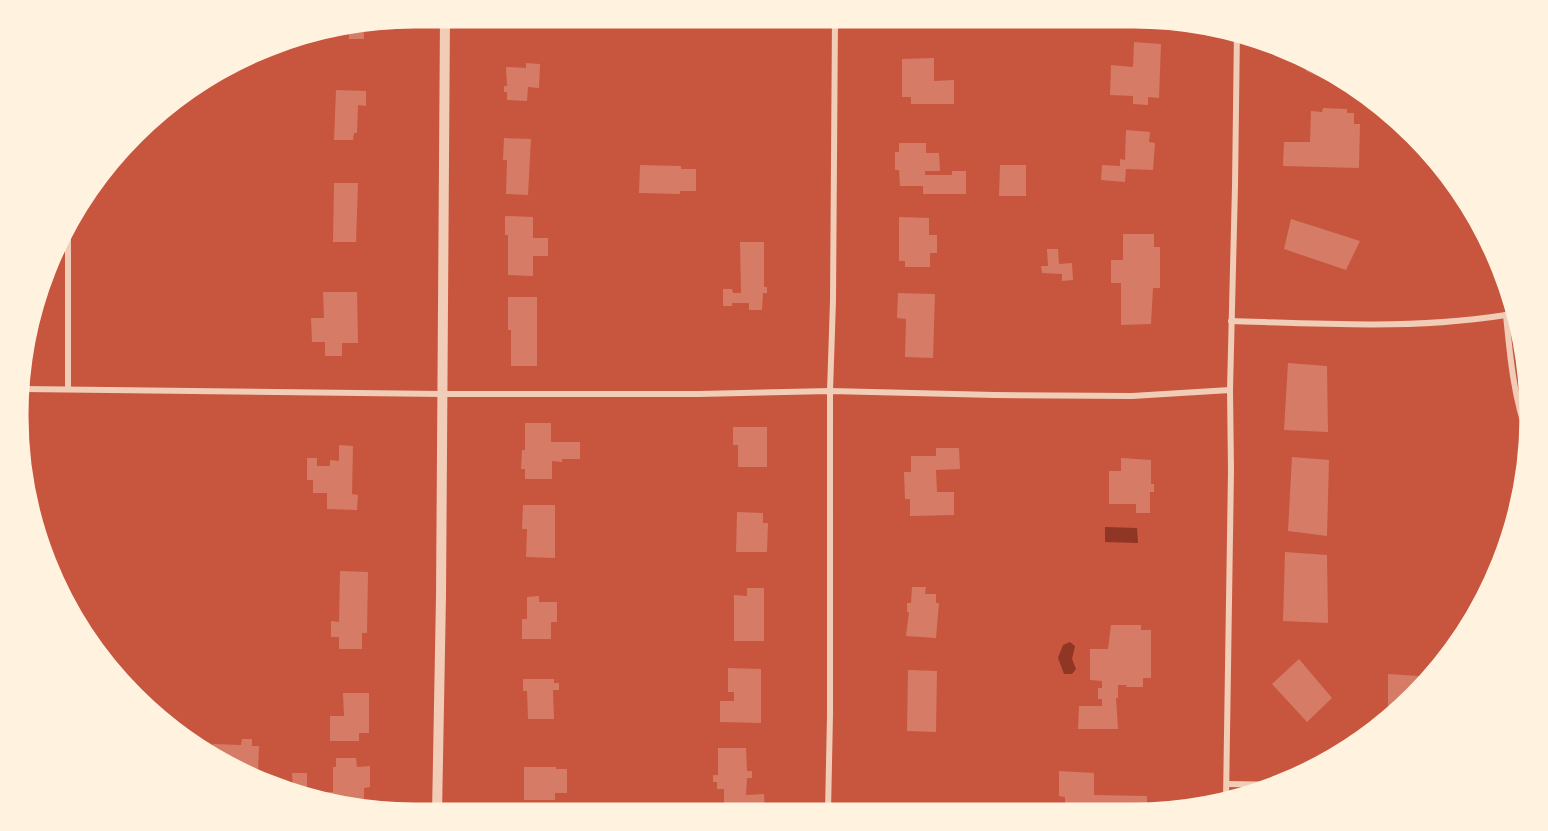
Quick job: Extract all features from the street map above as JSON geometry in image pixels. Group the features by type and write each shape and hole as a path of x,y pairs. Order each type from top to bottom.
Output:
{"street":[{"path":"437,804 445,27"},
{"path":"828,804 835,27"},
{"path":"1226,793 1230,390 1237,41"},
{"path":"68,242 68,389"},
{"path":"1231,321 1421,324 1506,315 1511,366 1521,413"},
{"path":"28,389 442,394 699,394 830,391 1132,396 1230,390"},
{"path":"1227,784 1253,784"}],"shaded area":[{"path":"1105,527 1137,528 1138,543 1105,542"},
{"path":"1070,642 1075,646 1072,659 1076,669 1072,674 1064,674 1058,658 1063,645"}],"building":[{"path":"364,30 364,39 349,39 349,33"},
{"path":"1134,42 1161,44 1159,98 1148,97 1148,105 1133,104 1133,96 1110,95 1111,65 1133,67"},
{"path":"934,58 934,81 954,80 954,104 911,104 911,97 902,97 902,59"},
{"path":"526,63 540,64 539,88 528,87 527,101 507,100 507,92 504,92 504,86 507,86 506,67 526,68"},
{"path":"1307,69 1331,81 1306,71"},
{"path":"336,90 366,91 366,106 358,105 357,133 354,133 353,140 334,140"},
{"path":"1323,108 1347,109 1347,113 1354,113 1354,124 1360,124 1359,168 1283,166 1284,142 1310,142 1311,111 1322,112"},
{"path":"1126,130 1150,132 1149,142 1155,143 1153,170 1126,169 1125,182 1101,180 1102,165 1120,166 1120,159 1125,160"},
{"path":"504,138 531,139 528,195 506,194 507,160 503,160"},
{"path":"899,143 926,143 926,153 939,153 940,171 925,171 925,175 952,175 952,171 966,171 966,194 923,194 923,186 900,186 899,170 895,170 895,152 899,152"},
{"path":"640,165 681,166 681,169 696,169 696,191 680,191 680,194 639,193"},
{"path":"1000,165 1026,165 1026,196 999,196"},
{"path":"334,183 358,183 356,242 333,242"},
{"path":"505,216 533,217 533,238 548,238 548,256 533,256 533,276 508,275 508,235 505,235"},
{"path":"899,217 929,218 929,235 937,235 937,253 930,253 930,267 905,267 905,261 899,261"},
{"path":"1291,219 1360,241 1346,270 1284,249"},
{"path":"1123,234 1154,234 1154,247 1160,247 1160,288 1153,288 1151,324 1121,325 1121,283 1111,283 1111,260 1123,260"},
{"path":"740,242 764,242 764,287 767,287 767,293 763,293 762,310 749,310 749,303 732,303 732,306 723,306 723,289 732,289 733,293 741,293"},
{"path":"1047,249 1058,249 1059,264 1072,263 1073,280 1062,281 1062,274 1042,273 1041,266 1048,266"},
{"path":"323,292 357,292 358,343 342,343 342,356 325,356 325,342 312,342 311,318 324,318"},
{"path":"898,293 935,294 933,358 905,357 906,319 897,318"},
{"path":"508,297 537,297 537,366 511,366"},
{"path":"1288,363 1327,366 1328,432 1284,430"},
{"path":"525,423 551,423 551,442 580,442 580,459 552,461 552,479 525,479 525,469 521,469 522,450 525,450"},
{"path":"733,427 767,427 767,467 738,467 738,445 733,445"},
{"path":"339,445 353,446 352,494 358,495 357,510 327,509 327,493 313,493 313,480 307,480 307,458 317,458 317,466 330,466 330,460 339,461"},
{"path":"936,448 959,448 960,469 936,470 937,492 954,492 954,515 910,516 910,499 905,499 904,472 911,472 911,456 936,456"},
{"path":"1292,457 1329,460 1327,536 1288,531"},
{"path":"1121,458 1151,460 1151,484 1154,484 1154,492 1150,492 1150,513 1136,513 1136,504 1109,504 1109,471 1121,471"},
{"path":"523,505 555,505 555,558 526,557 527,529 522,529"},
{"path":"737,512 763,513 763,523 768,523 767,552 736,552"},
{"path":"1285,552 1327,555 1328,623 1283,621"},
{"path":"340,571 368,572 367,633 362,633 362,649 339,649 339,637 331,637 331,621 339,622"},
{"path":"912,587 926,587 925,594 936,594 936,603 939,603 936,638 906,636 909,612 907,612 907,603 911,603"},
{"path":"747,588 764,588 764,641 734,641 734,595 747,596"},
{"path":"539,596 539,602 557,602 557,622 551,622 551,639 522,639 522,619 527,619 527,597"},
{"path":"1111,625 1141,625 1141,630 1151,630 1151,678 1143,678 1143,687 1118,685 1118,698 1116,698 1118,729 1078,729 1079,706 1102,706 1102,699 1098,699 1098,688 1102,688 1102,681 1090,680 1090,649 1108,649"},
{"path":"1299,659 1332,698 1307,722 1272,684"},
{"path":"728,668 761,669 761,723 720,722 720,701 734,701 734,692 728,692"},
{"path":"908,670 937,671 936,732 907,731"},
{"path":"1388,674 1421,676 1389,708"},
{"path":"523,679 554,679 554,683 559,683 559,690 553,690 554,719 528,719 527,691 523,691"},
{"path":"343,693 369,693 369,733 359,733 359,741 330,741 330,716 344,716"},
{"path":"242,739 252,739 252,746 259,746 258,770 213,747 213,744 241,745"},
{"path":"718,748 746,748 747,771 752,771 752,778 747,778 746,795 764,794 765,804 724,804 724,789 717,789 717,782 713,782 713,775 718,775"},
{"path":"336,758 356,758 357,767 370,766 370,787 364,788 364,801 323,793 333,792 333,767 336,767"},
{"path":"524,767 567,769 567,793 555,793 555,800 524,800"},
{"path":"1059,771 1094,773 1094,795 1147,796 1147,803 1065,804 1065,797 1059,796"},
{"path":"292,773 307,773 307,787 293,784"}]}
